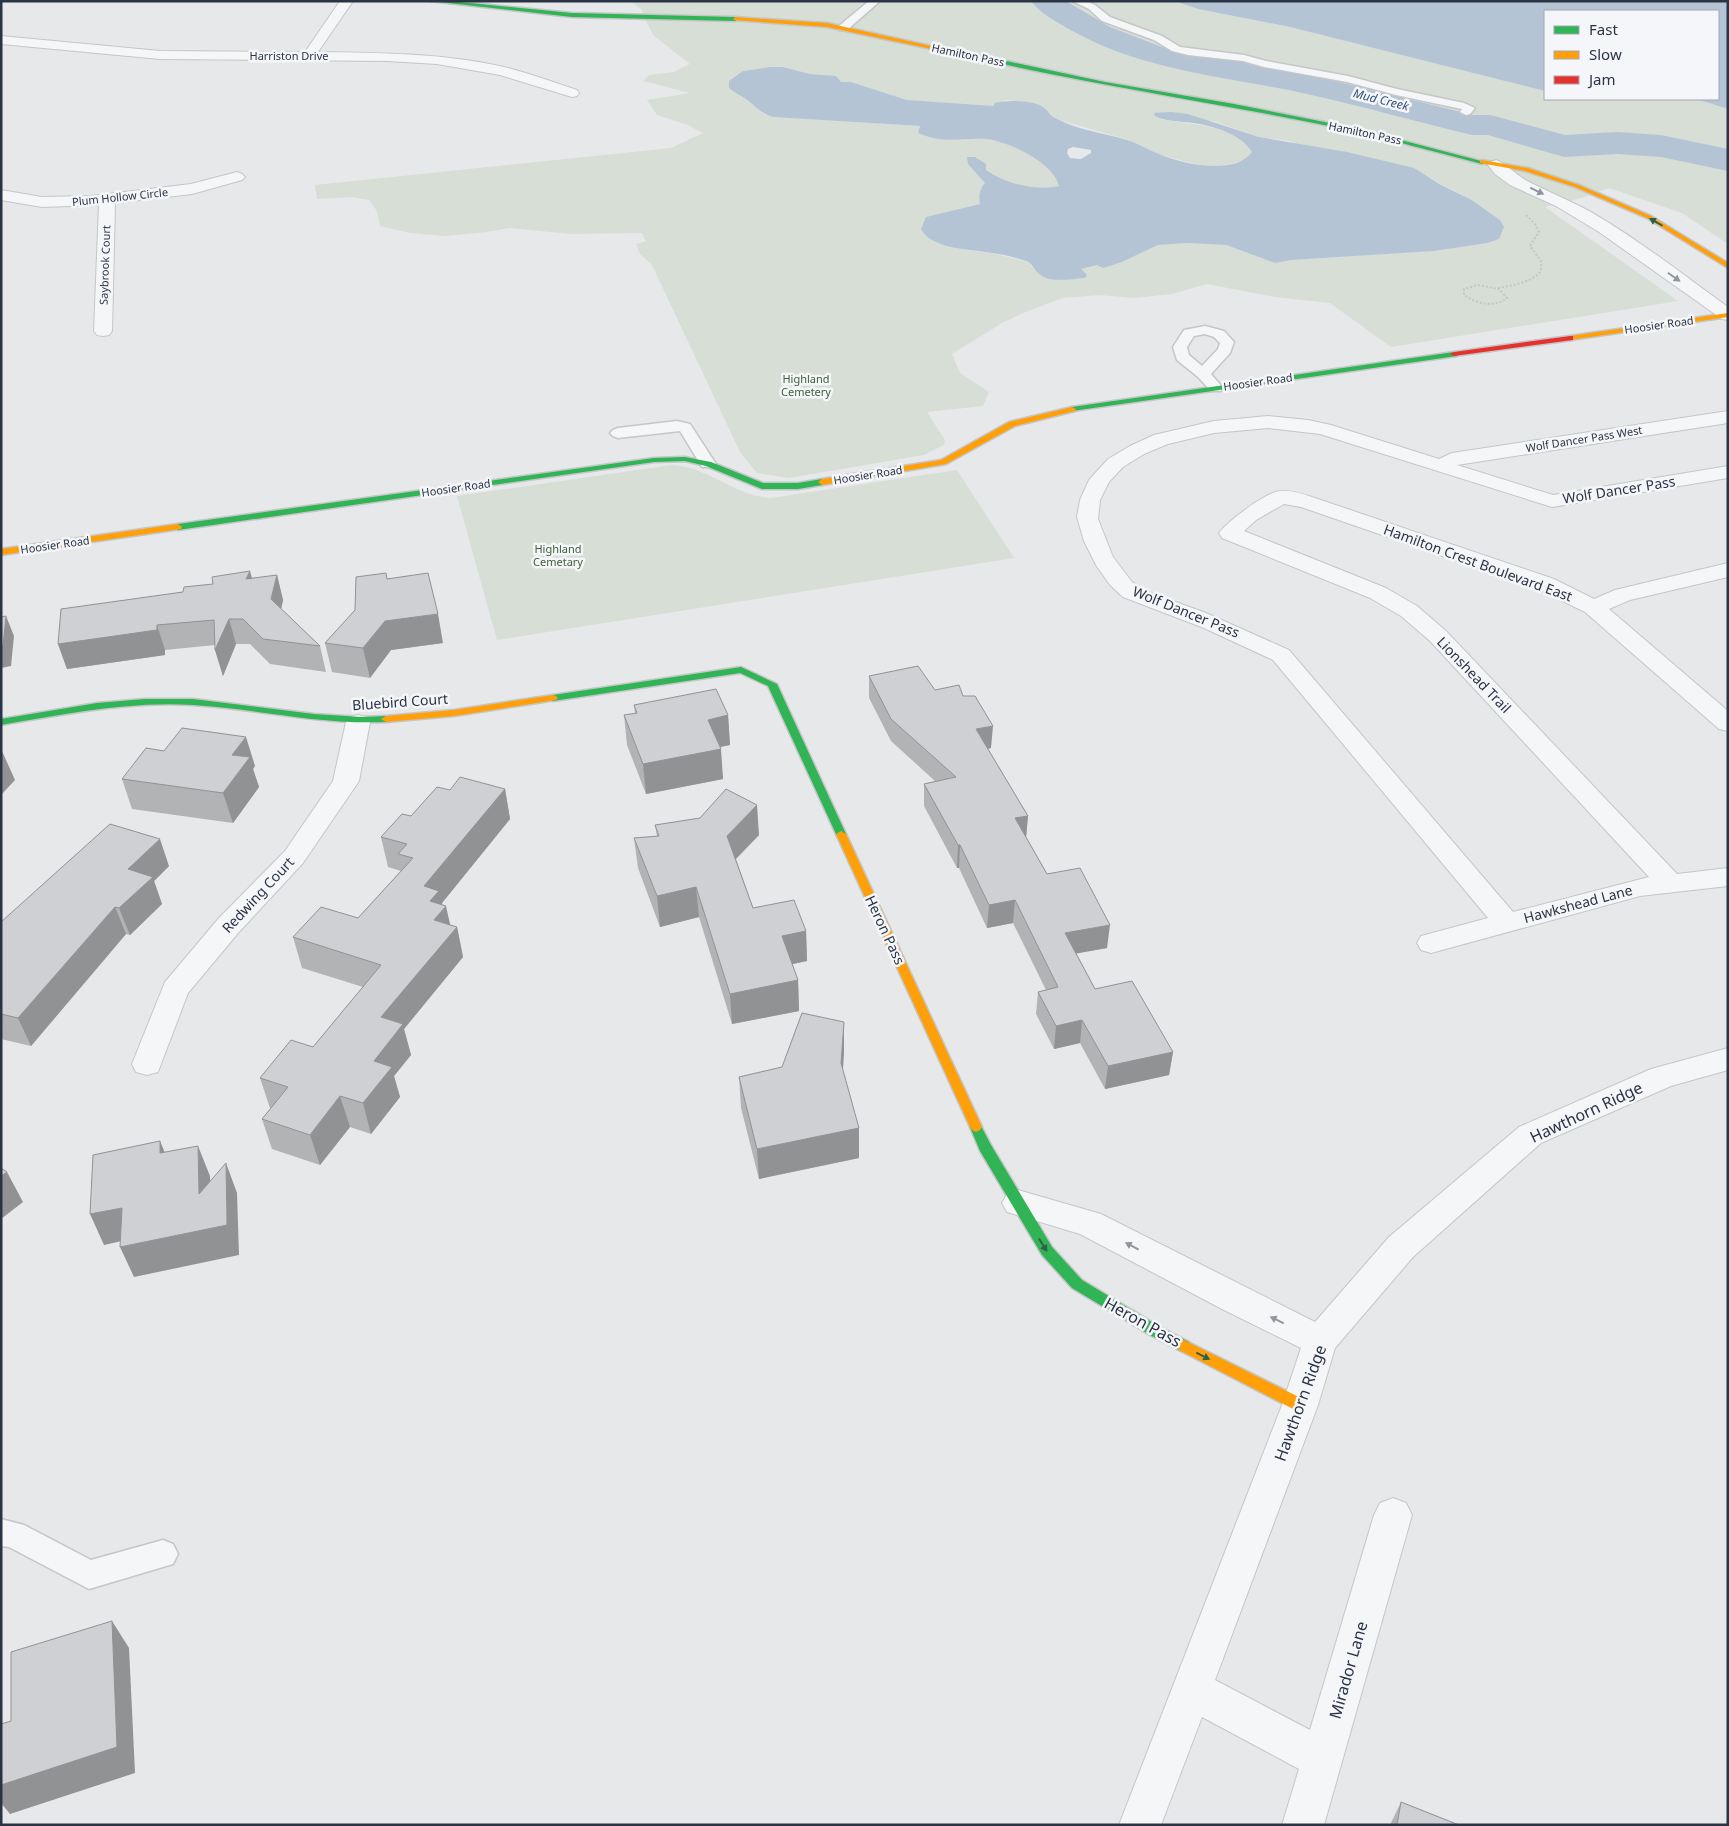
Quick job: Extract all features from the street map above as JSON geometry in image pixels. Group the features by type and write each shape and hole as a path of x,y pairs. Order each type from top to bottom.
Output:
{"street":[{"path":"309,56 347,1"},
{"name":"Hamilton Pass","path":"432,1 572,15 782,20 843,28 1105,84 1234,106 1355,130 1496,166 1526,169 1611,200 1648,218 1728,266"},
{"name":"Harriston Drive","path":"1,40 160,55 388,57 437,60 502,71 572,93"},
{"name":"Hamilton Pass","path":"1496,166 1508,178 1586,216 1728,315"},
{"name":"Plum Hollow Circle","path":"1,195 42,202 107,199 192,189 237,177"},
{"name":"Saybrook Court","path":"103,331 107,199"},
{"name":"Hoosier Road","path":"1,552 654,460 685,459 708,464 762,486 798,486 943,462 993,433 1040,415 1069,409 1728,315"},
{"name":"Wolf Dancer Pass West","path":"1442,466 1452,459 1728,417"},
{"name":"Wolf Dancer Pass","path":"1507,923 1281,655 1244,635 1163,603 1132,593 1115,576 1098,550 1086,515 1093,488 1107,470 1128,455 1152,443 1176,434 1214,427 1260,422 1294,423 1324,429 1552,501 1728,472"},
{"name":"Hamilton Crest Boulevard East","path":"1230,533 1249,516 1281,497 1305,500 1546,584 1593,607 1728,724"},
{"name":"Lionshead Trail","path":"1230,533 1356,583 1409,611 1438,636 1671,884"},
{"path":"1593,607 1623,595 1724,574"},
{"name":"Bluebird Court","path":"1,722 115,703 193,702 358,722 454,713 741,670"},
{"name":"Heron Pass","path":"741,670 772,684 985,1147 1047,1251 1077,1284 1155,1331 1300,1405"},
{"name":"Redwing Court","path":"147,1064 175,989 229,925 294,857 346,781 358,722"},
{"name":"Hawkshead Lane","path":"1431,943 1640,887 1728,877"},
{"name":"Hawthorn Ridge","path":"1140,1825 1300,1405 1320,1341 1401,1247 1530,1135 1662,1077 1728,1058"},
{"path":"1018,1203 1089,1223 1234,1299 1320,1341"},
{"name":"Mirador Lane","path":"1303,1825 1392,1515"},
{"path":"1192,1689 1322,1759"}],"lane":[{"path":"843,28 875,1"},
{"path":"1077,1 1092,7 1096,13 1119,25 1158,38 1171,46 1188,52 1244,58 1264,64 1348,79 1396,92 1460,105 1469,108 1466,112"},
{"path":"1203,374 1216,388"},
{"path":"618,433 677,426 684,427 708,464"},
{"path":"1,1532 14,1535 89,1575 163,1554"}],"path":[{"path":"1498,288 1504,291 1507,298 1494,304 1472,300 1467,298 1463,292 1464,289 1472,286 1486,285 1498,288 1522,283 1535,278 1542,270 1542,264 1530,246 1539,232 1535,224 1525,214"}],"green space":[{"name":"Highland Cemetery","path":"631,1 1174,1 1198,9 1290,27 1544,91 1544,100 1699,100 1728,109 1728,244 1682,213 1609,188 1581,198 1545,207 1678,301 1391,347 1330,303 1275,297 1207,284 1172,294 1134,298 1100,295 1063,298 1002,323 952,354 960,373 989,392 983,406 927,412 945,440 944,445 924,455 789,478 757,473 740,452 652,265 640,254 636,244 646,241 642,233 572,234 509,228 445,236 410,233 380,226 377,211 369,200 352,197 317,199 315,185 671,148 703,133 688,125 657,115 647,100 690,93 643,81 649,75 674,72 690,64 653,35 641,9","holes":["783,67 810,74 825,75 841,82 851,82 907,100 978,106 993,106 1005,100 1034,103 1045,108 1056,119 1129,140 1161,155 1202,166 1218,167 1238,162 1248,158 1253,152 1244,143 1223,131 1211,127 1161,119 1213,121 1259,137 1290,141 1296,144 1368,157 1431,178 1479,205 1499,239 1488,243 1434,251 1291,260 1275,263 1226,245 1188,243 1158,245 1122,262 1103,267 1097,265 1080,269 1085,278 1054,278 1040,273 1028,262 992,253 965,250 927,217 980,204 979,198 985,183 975,157 986,164 985,169 1002,179 1030,187 1059,186 1055,177 1039,161 1018,149 997,141 987,139 944,140 927,137 918,133 920,126 773,117 762,113 746,99 743,71"]},
{"name":"Highland Cemetary","path":"672,465 697,470 745,492 771,498 957,470 1014,558 497,640 457,496"}],"water":[{"path":"1174,1 1728,1 1728,109 1699,100 1719,100 1719,10 1544,10 1544,91 1290,27 1198,9"},
{"path":"783,67 810,74 836,76 841,82 851,82 907,100 993,106 995,103 1006,101 1033,103 1043,107 1053,117 1065,123 1131,141 1169,158 1194,164 1221,166 1234,164 1252,152 1241,140 1226,132 1201,124 1164,119 1155,116 1154,113 1188,114 1259,137 1347,152 1414,168 1441,185 1470,199 1500,220 1504,227 1499,239 1488,243 1434,251 1291,260 1275,263 1226,245 1188,243 1158,245 1122,262 1103,268 1097,265 1081,269 1087,275 1085,278 1050,279 1040,275 1026,261 1001,254 943,245 926,236 921,229 926,217 980,204 980,193 985,183 968,164 967,157 975,157 986,164 986,170 1012,183 1040,188 1059,186 1055,177 1039,161 1007,144 987,139 944,140 927,137 918,133 920,126 773,117 761,111 729,88 729,81 743,71","holes":["1073,147 1091,150 1091,153 1081,159 1070,158 1067,153 1068,149"]}],"building":[{"path":"250,571 246,579 277,575 271,599 320,646 263,639 243,619 229,619 215,650 214,620 157,625 157,630 58,644 61,609 183,592 184,587 213,584 212,577"},
{"path":"386,573 387,579 428,573 438,614 385,621 363,648 325,643 355,610 356,577"},
{"path":"6,616 3,646 1,646 1,617"},
{"path":"918,666 935,690 959,685 963,696 975,696 993,726 976,729 1028,816 1015,818 1047,874 1080,868 1110,925 1065,933 1095,989 1132,981 1173,1052 1108,1066 1082,1020 1056,1026 1038,992 1058,987 1015,900 989,905 960,845 958,845 924,784 956,777 891,719 869,676"},
{"path":"716,689 728,715 708,720 721,749 643,764 624,715 637,713 634,705"},
{"path":"182,728 246,737 232,755 250,757 223,793 122,779 146,748 164,751"},
{"path":"460,777 505,789 424,886 439,891 430,901 446,906 434,920 457,927 381,1017 403,1024 374,1061 392,1067 363,1103 340,1096 310,1135 262,1119 288,1087 260,1078 291,1040 313,1047 381,965 293,937 321,907 358,918 413,858 398,854 407,844 381,837 402,814 411,816 437,787 450,790"},
{"path":"726,789 757,805 727,836 753,908 794,900 806,931 782,936 798,980 730,994 696,887 657,896 634,838 659,836 655,825 700,818"},
{"path":"110,824 160,839 128,869 153,877 119,908 115,907 18,1018 1,1014 1,922"},
{"path":"802,1013 844,1022 841,1063 859,1128 757,1149 739,1077 782,1067"},
{"path":"160,1141 160,1153 198,1146 199,1194 226,1163 227,1225 120,1247 122,1208 90,1214 93,1155"},
{"path":"1,1168 7,1172 1,1176"},
{"path":"112,1621 117,1747 1,1785 1,1724 11,1721 11,1652"},
{"path":"1401,1802 1459,1825 1397,1825"}],"waterway":[{"name":"Mud Creek","path":"1046,1 1099,33 1128,46 1169,59 1239,70 1307,84 1390,103 1472,125 1490,125 1564,146 1617,143 1661,146 1728,160"}],"traffic: fast":[{"path":"432,1 572,15 735,19"},
{"path":"960,53 1105,84 1234,106 1355,130 1482,162"},
{"path":"1072,409 1454,354"},
{"path":"178,527 654,460 685,459 708,464 762,486 798,486 822,482"},
{"path":"553,698 741,670 772,684 841,834"},
{"path":"1,722 97,706 169,701 217,704 338,719 386,719"},
{"path":"976,1127 985,1147 1047,1251 1077,1284 1155,1331 1184,1346"}],"traffic: slow":[{"path":"735,19 827,25 960,53"},
{"path":"1482,162 1526,169 1577,186 1649,217 1728,266"},
{"path":"1570,338 1728,315"},
{"path":"822,482 943,462 1012,424 1072,409"},
{"path":"1,552 178,527"},
{"path":"386,719 454,713 553,698"},
{"path":"841,834 976,1127"},
{"path":"1184,1346 1300,1405"}],"traffic: jam":[{"path":"1454,354 1570,338"}]}
